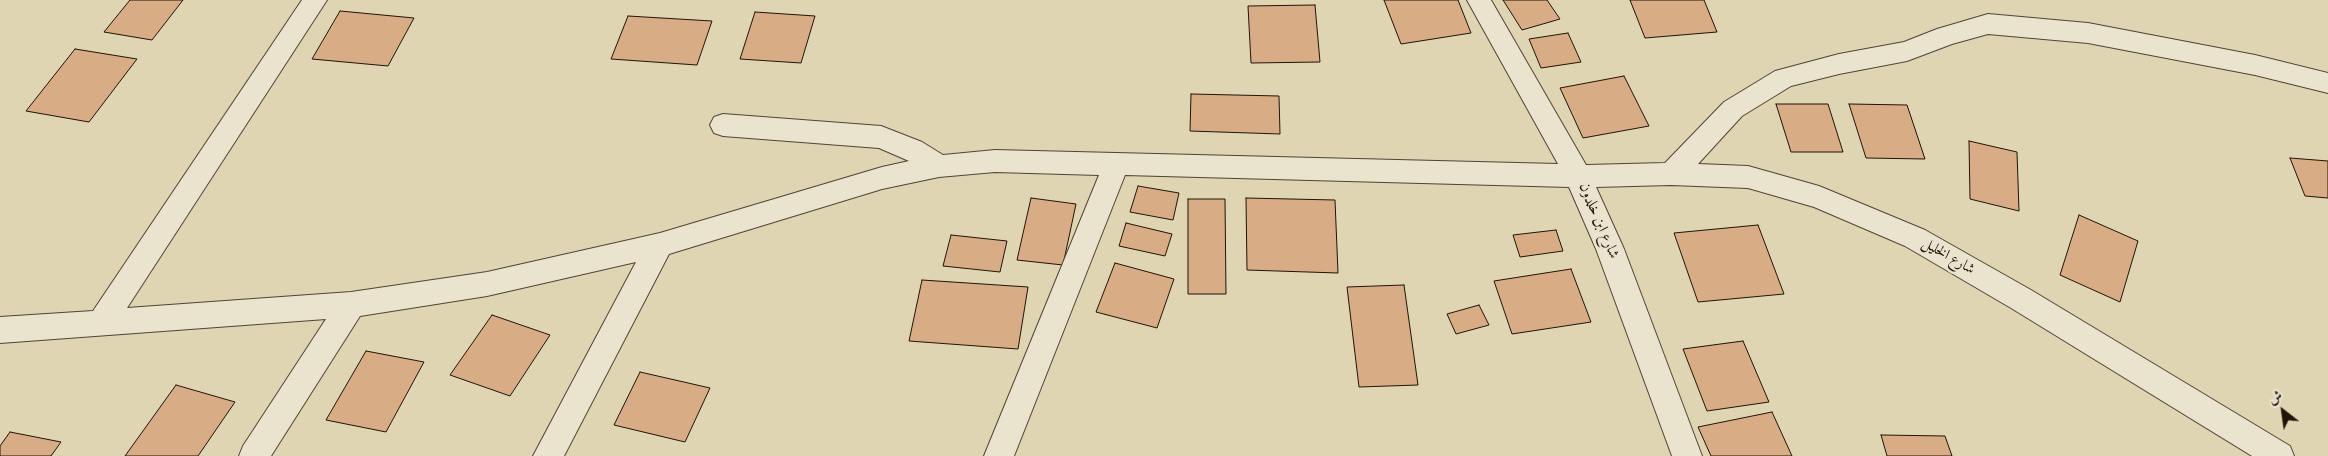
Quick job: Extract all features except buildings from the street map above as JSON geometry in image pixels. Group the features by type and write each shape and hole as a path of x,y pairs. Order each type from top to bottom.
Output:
{"street":[{"path":"101,322 315,0"},
{"name":"شارع ابن خلدون","path":"1479,0 1578,176 1610,249 1687,456"},
{"path":"1671,174 1733,109 1784,78 1908,51 1946,36 1988,24 2088,33 2255,65 2328,83"},
{"path":"723,124 881,137 913,150 939,166"},
{"name":"شارع الخليل","path":"0,330 351,305 488,284 660,245 882,178 939,166 996,161 1578,176 1671,174 1748,177 1819,196 1915,238 2021,299 2279,456"},
{"path":"999,456 1117,163"},
{"path":"548,456 660,245"},
{"path":"254,456 351,305"}]}
